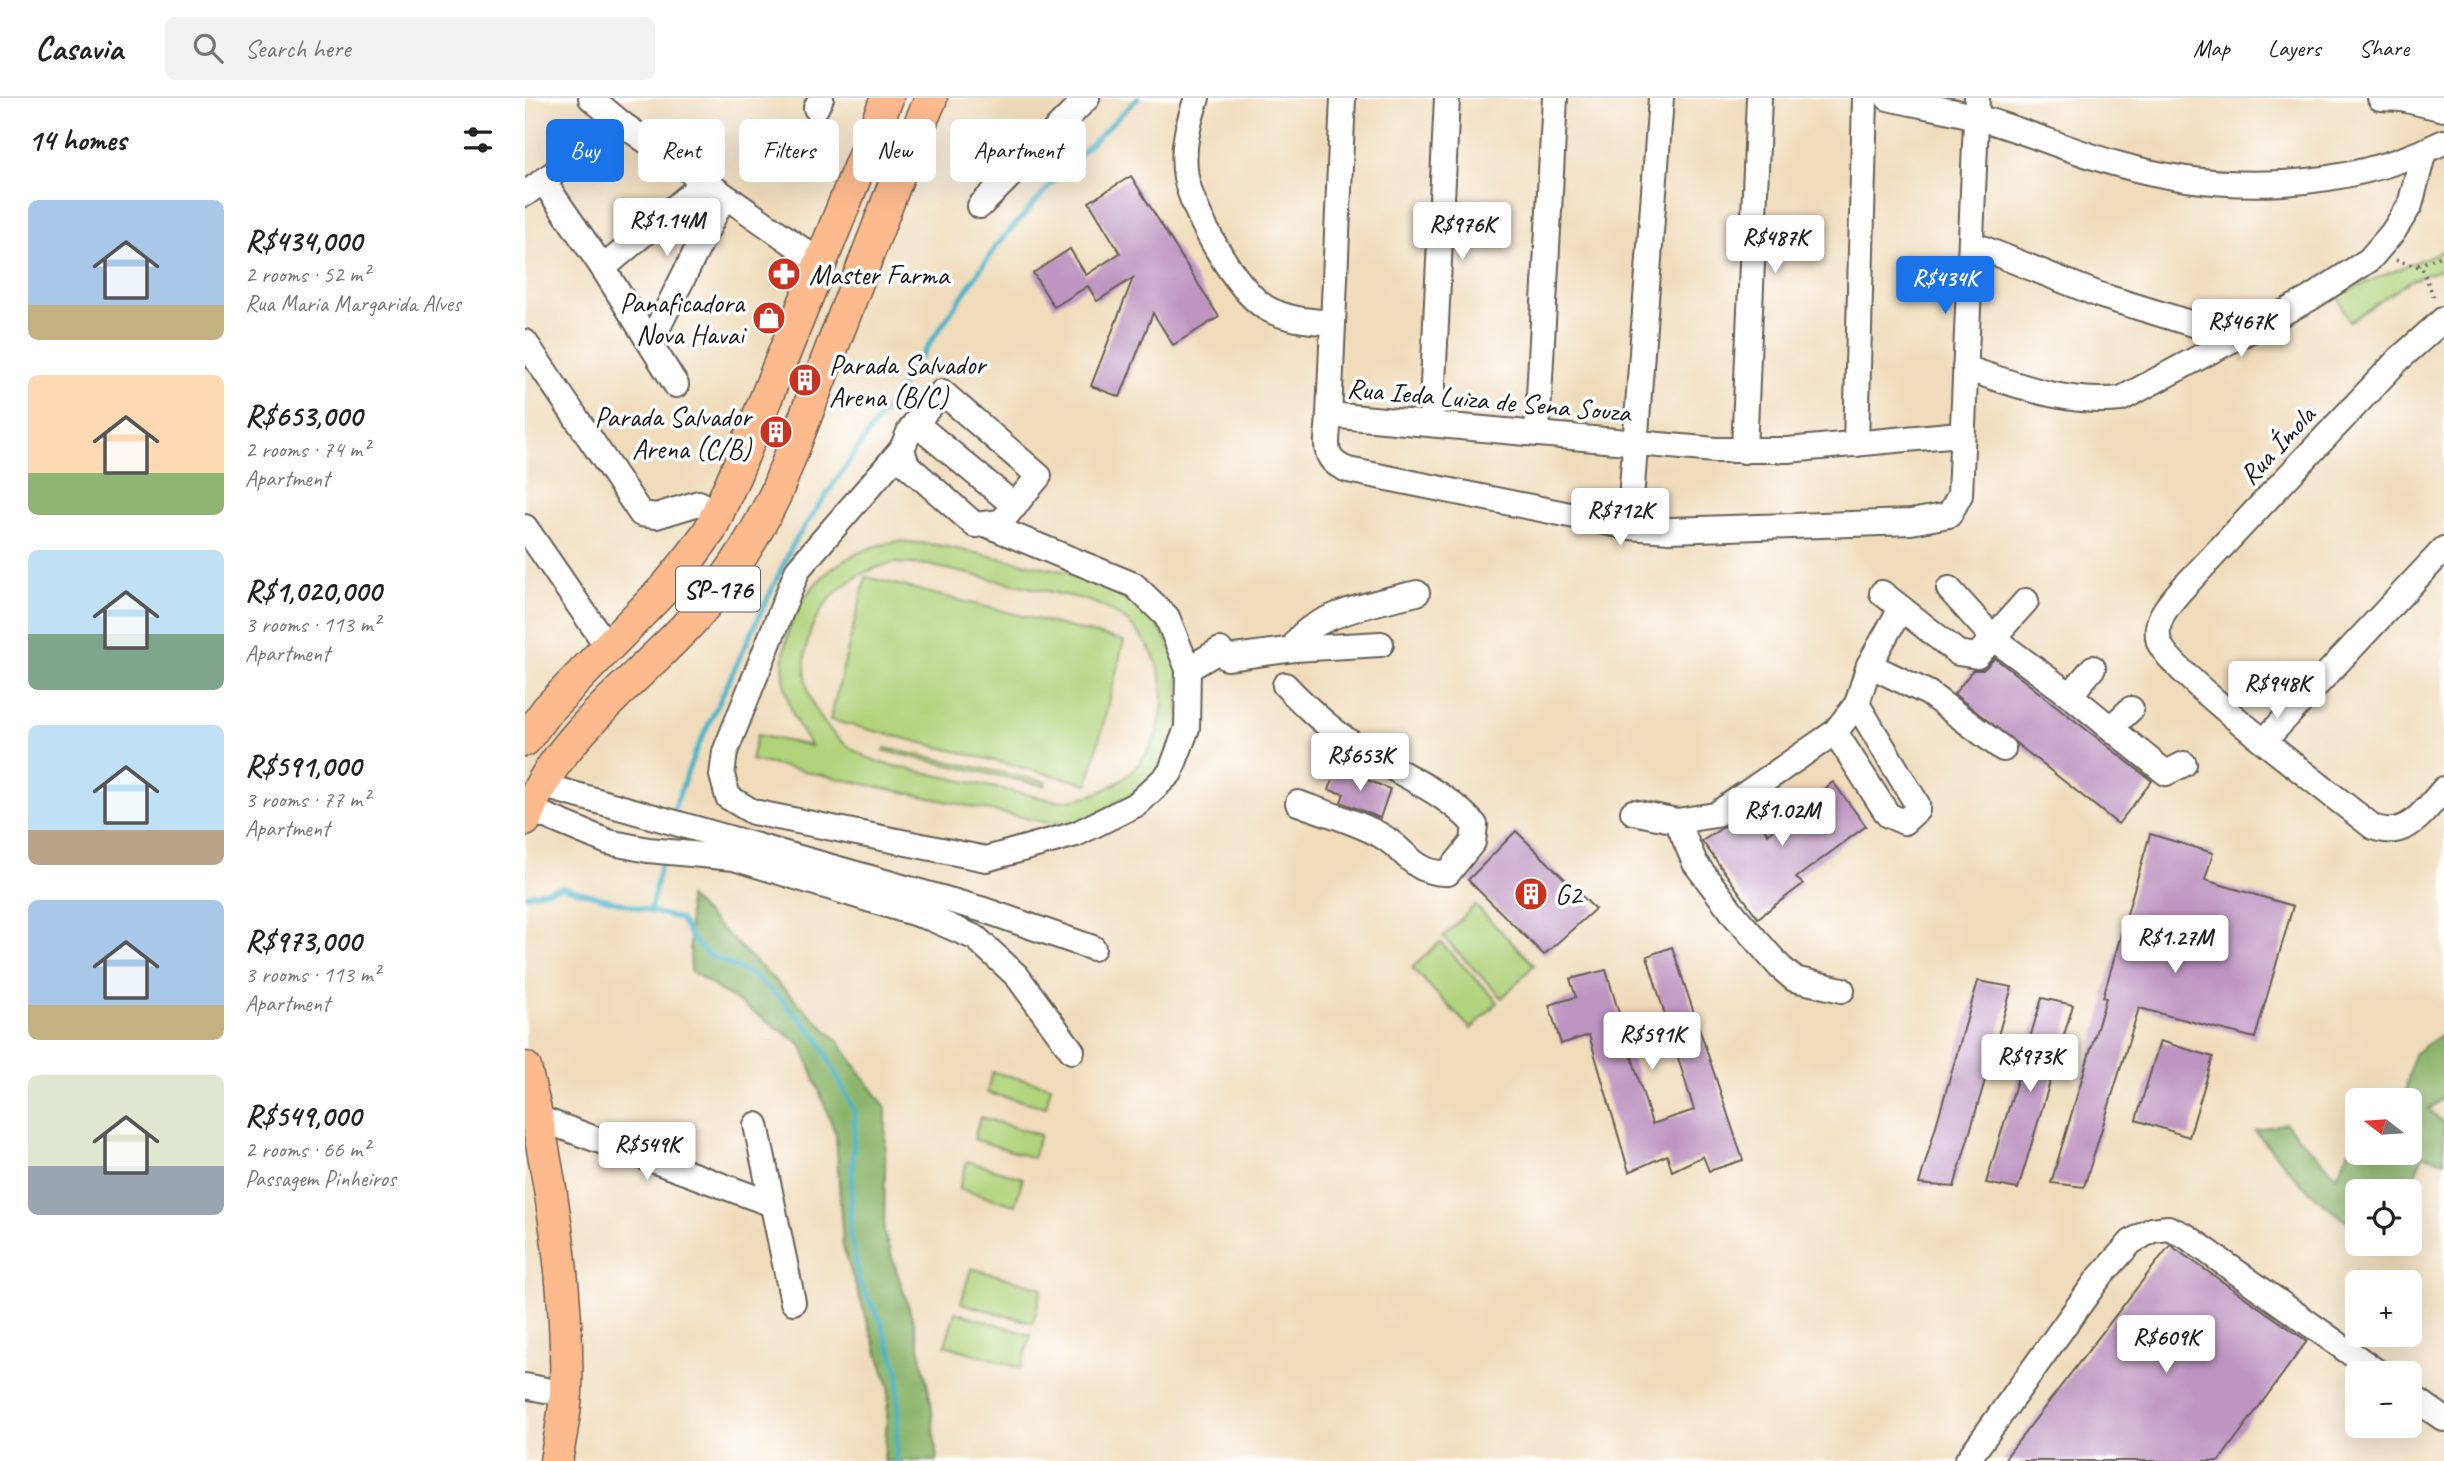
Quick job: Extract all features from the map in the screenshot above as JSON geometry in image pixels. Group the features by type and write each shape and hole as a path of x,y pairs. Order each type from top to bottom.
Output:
{"main road":[{"name":"SP-176","path":"525,740 547,710 666,587 710,530 737,470 887,98"},
{"name":"SP-176","path":"532,805 609,701 692,619 740,562 776,493 931,98"},
{"path":"820,262 830,293 845,316"},
{"path":"525,1068 538,1118 554,1219 565,1346 566,1394 556,1461"}],"street":[{"path":"591,98 616,119"},
{"path":"980,206 1087,98"},
{"path":"1197,98 1184,153 1186,178 1198,212 1227,263 1263,306 1292,318 1333,323"},
{"name":"Rua Ieda Luiza de Sena Souza","path":"1343,98 1329,415 1635,444 1744,451 1961,434"},
{"path":"1431,424 1447,98"},
{"path":"1537,434 1555,98"},
{"path":"1629,527 1661,98"},
{"path":"1744,451 1759,98"},
{"path":"1856,444 1865,98"},
{"path":"1888,98 1976,108 2116,164 2206,183 2304,183 2434,147"},
{"path":"2379,98 2402,99 2444,109"},
{"path":"1329,415 1327,455 1333,464 1348,470 1629,527 1670,530 1935,520 1954,510 1960,495 1976,108"},
{"path":"624,125 820,262"},
{"path":"1965,368 2063,398 2091,402 2122,399 2339,282 2369,260 2393,232 2410,205 2434,147"},
{"path":"534,188 603,268 676,385"},
{"path":"603,268 715,189"},
{"path":"650,341 715,189"},
{"path":"1972,244 2102,296 2235,337"},
{"name":"Rua Ímola","path":"2265,740 2208,695 2169,658 2160,645 2157,631 2160,619 2181,590 2398,360 2438,308"},
{"path":"525,342 641,514 656,516 699,503"},
{"path":"902,449 907,465 975,525 990,526 1134,585 1167,617 1188,669 1187,728 1170,773 1137,804 1076,834 986,859 753,812 728,797 722,775 725,752 798,569 902,449 915,423 942,392 1039,476 1001,522 990,526"},
{"path":"915,423 1015,506"},
{"path":"526,533 607,646"},
{"path":"2444,549 2265,740 2373,827 2388,833 2404,829 2444,789"},
{"path":"1949,589 1994,639 2070,695 2165,773 2184,764"},
{"path":"1294,649 1297,636 1311,627 1369,606 1417,593"},
{"path":"1633,812 1677,821 1714,815 1731,807 1835,732 1857,704 1891,601 1958,653 1977,656 2026,601"},
{"path":"1188,669 1224,654 1381,644"},
{"path":"1869,666 1929,693 2003,749"},
{"path":"2070,695 2093,668"},
{"path":"1285,685 1314,716 1355,746 1460,808 1475,825 1473,842 1448,873 1436,874 1408,860 1393,842 1377,833 1298,803"},
{"path":"1835,732 1888,815 1904,822 1910,818 1917,804 1857,704"},
{"path":"2111,728 2131,709"},
{"path":"532,805 653,817 984,910 1093,948"},
{"path":"532,805 585,835 647,850 734,859 930,918 976,938 1017,976 1072,1051"},
{"path":"1677,821 1695,863 1780,967 1794,979 1842,990"},
{"path":"538,1118 772,1204"},
{"path":"756,1125 793,1302"},
{"path":"1967,1461 2098,1279 2131,1242 2152,1230 2168,1228 2186,1236 2361,1361"},
{"path":"525,1386 566,1394"},
{"path":"2422,1403 2444,1419"}],"path":[{"path":"2438,308 2420,266 2444,255"}],"green space":[{"path":"2444,250 2444,268 2410,281 2349,322 2337,295"},
{"path":"899,541 937,545 1087,576 1121,589 1150,613 1178,661 1178,735 1150,783 1086,820 1049,823 751,760 757,735 811,746 793,713 784,680 785,648 794,617 810,590 834,567 864,551","holes":["894,563 928,565 1083,599 1121,618 1147,645 1160,677 1162,711 1152,744 1131,772 1099,792 1057,801 885,764 849,747 823,722 809,692 805,660 812,628 829,600 857,577"]},
{"path":"866,577 1124,641 1088,784 830,720"},
{"path":"885,748 1046,782 1045,786 884,751"},
{"path":"688,897 837,1040 886,1108 884,1233 914,1323 931,1402 937,1461 884,1461 889,1387 843,1247 836,1135 801,1044 691,971"},
{"path":"1475,905 1534,965 1502,998 1443,937"},
{"path":"1440,942 1498,1002 1471,1029 1412,968"},
{"path":"2444,1032 2444,1097 2429,1109 2444,1124 2444,1161 2423,1155 2422,1157 2422,1088 2406,1088 2414,1054"},
{"path":"992,1072 1051,1086 1046,1107 987,1093"},
{"path":"980,1117 1040,1135 1033,1158 974,1139"},
{"path":"2285,1123 2337,1176 2345,1159 2345,1166 2419,1166 2413,1179 2345,1179 2345,1220 2305,1188 2255,1131"},
{"path":"967,1161 1023,1178 1015,1205 959,1189"},
{"path":"971,1268 1042,1288 1033,1323 961,1303"},
{"path":"955,1312 1031,1335 1021,1368 945,1345"}],"building":[{"path":"1131,176 1219,317 1173,345 1153,313 1120,397 1091,386 1133,278 1097,301 1088,286 1054,307 1033,273 1070,249 1086,275 1120,253 1089,202"},
{"path":"1995,658 2152,781 2118,824 1954,694 1973,670 1983,670"},
{"path":"1337,768 1390,789 1380,818 1341,802 1344,794 1329,790"},
{"path":"1833,782 1866,826 1796,878 1803,884 1758,918 1702,841 1745,813 1750,822 1757,817 1768,834"},
{"name":"G2","path":"1516,831 1595,909 1544,955 1468,880"},
{"path":"2150,834 2213,853 2205,880 2293,906 2255,1038 2139,1008 2084,1187 2051,1183 2106,998 2103,997"},
{"path":"1672,947 1743,1160 1709,1171 1703,1156 1672,1171 1667,1155 1629,1172 1589,1035 1561,1044 1549,1005 1576,997 1570,979 1606,970 1652,1124 1694,1110 1647,956"},
{"path":"1978,981 2012,987 1954,1187 1919,1184"},
{"path":"2042,998 2073,1005 2018,1189 1986,1183"},
{"path":"2160,1041 2213,1057 2189,1137 2136,1120"},
{"path":"2170,1245 2307,1341 2219,1461 2003,1461"}],"waterway":[{"path":"672,814 694,755 794,542 997,245 1064,170 1138,98"},
{"path":"650,912 662,857"},
{"path":"527,895 562,887 680,919 692,939 707,954 753,976 780,998 818,1038 855,1112 850,1229 860,1284 880,1319 899,1373 896,1461"}],"place":[{"name":"Master Farma","path":"784,274"},
{"name":"Panaficadora Nova Havai","path":"769,318"},
{"name":"Parada Salvador Arena (B/C)","path":"805,380"},
{"name":"Parada Salvador Arena (C/B)","path":"776,432"},
{"name":"G2","path":"1531,894"}]}
